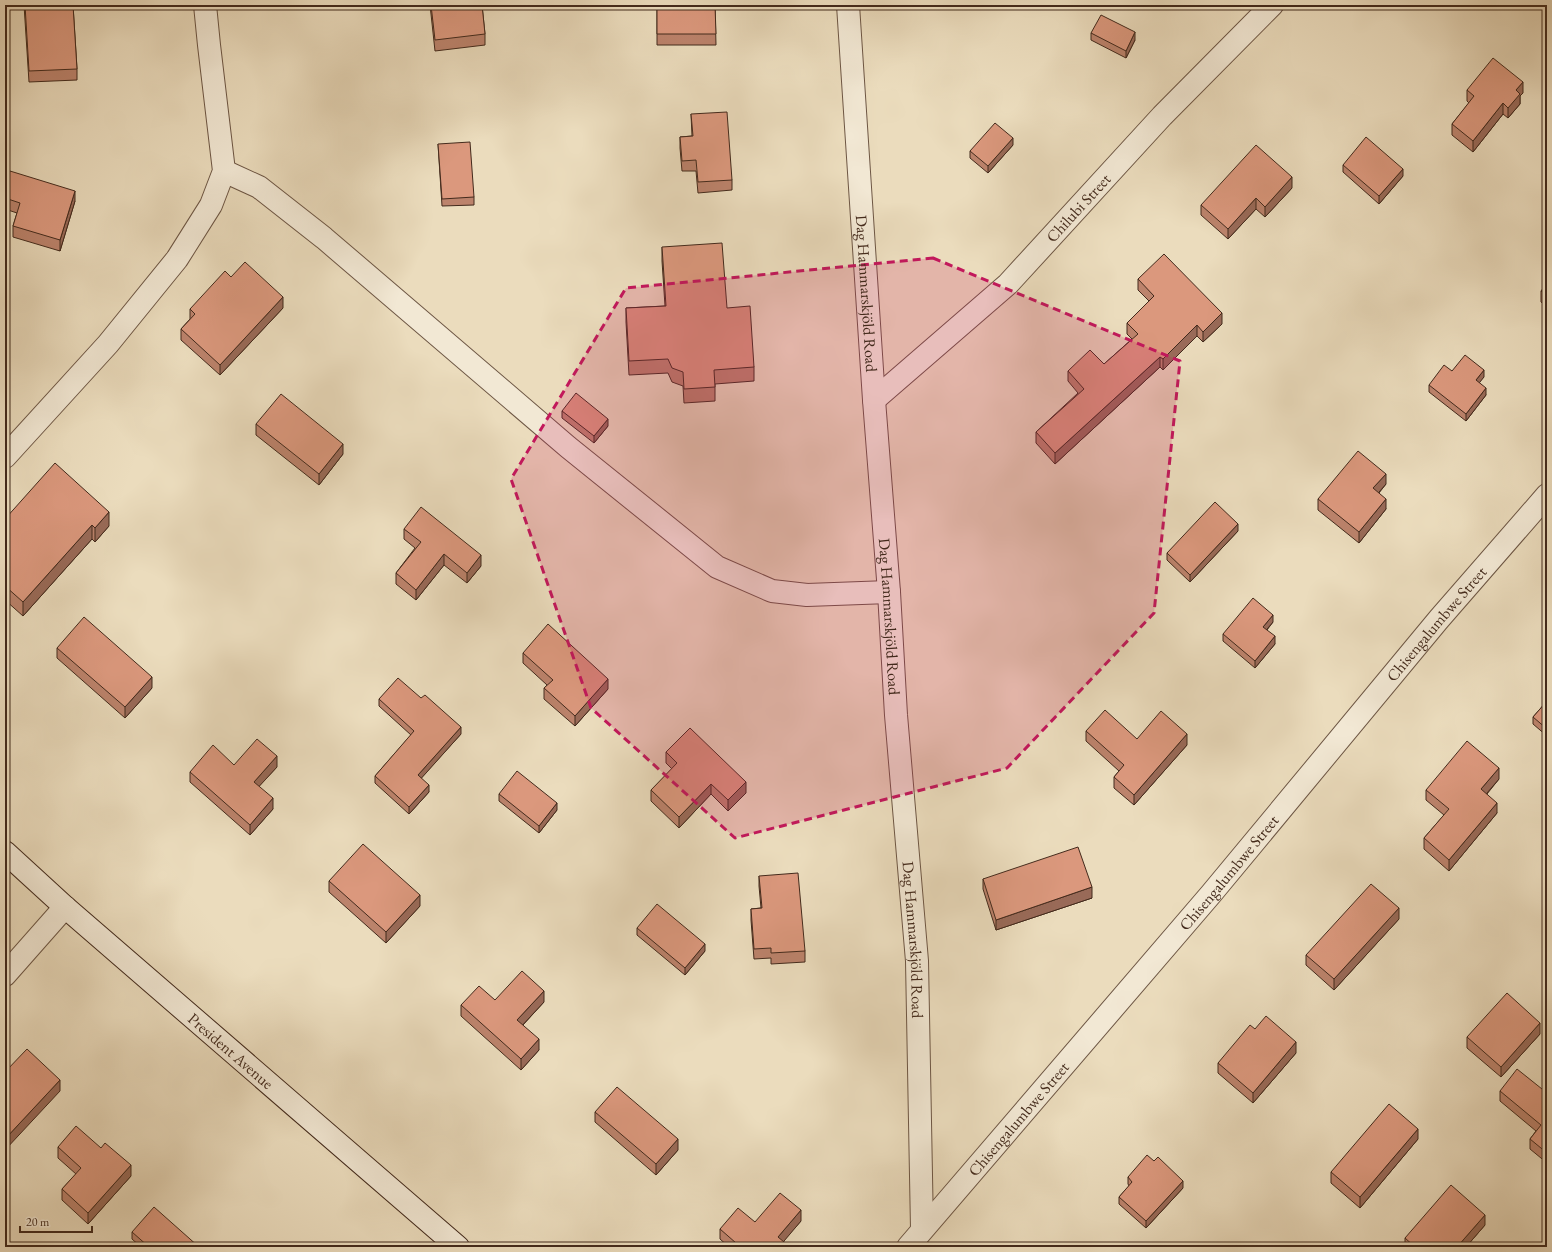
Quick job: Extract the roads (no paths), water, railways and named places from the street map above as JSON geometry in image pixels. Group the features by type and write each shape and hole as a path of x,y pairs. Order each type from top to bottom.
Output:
{"street":[{"path":"5,457 108,344 178,260 212,205 224,171 208,45 205,5"},
{"name":"Dag Hammarskjöld Road","path":"848,5 874,400 889,592 896,715 917,961 922,1229"},
{"name":"Chilubi Street","path":"874,400 1008,284 1162,116 1272,5"},
{"path":"224,171 259,187 283,205 324,238 568,447 717,567 772,591 807,595 889,592"},
{"name":"Chisengalumbwe Street","path":"907,1247 1210,894 1439,619 1547,495"},
{"path":"907,1247 1439,619"},
{"name":"President Avenue","path":"5,852 65,907 458,1247"},
{"path":"5,975 65,907"}]}
